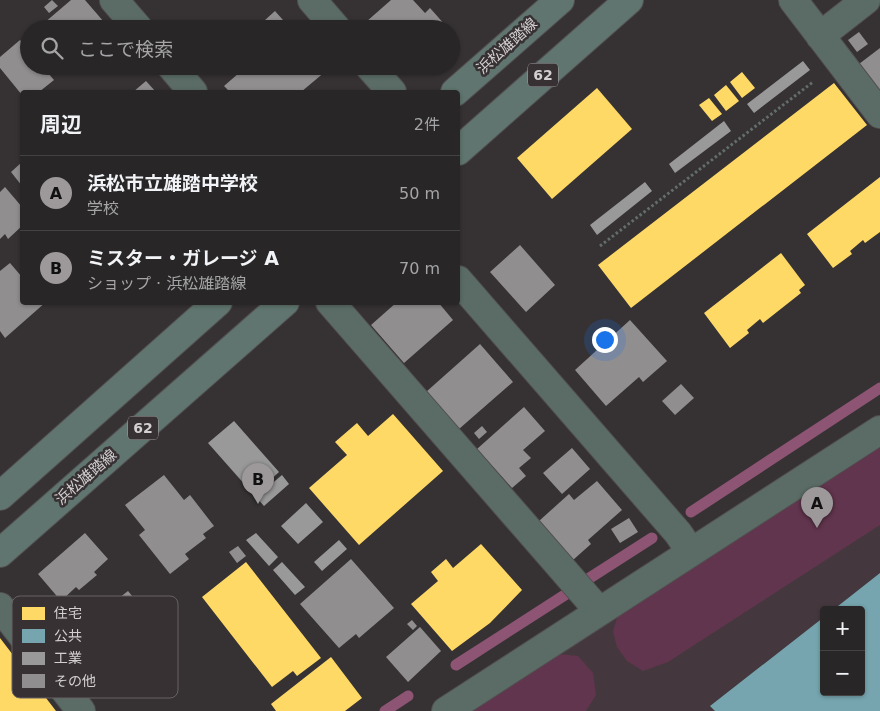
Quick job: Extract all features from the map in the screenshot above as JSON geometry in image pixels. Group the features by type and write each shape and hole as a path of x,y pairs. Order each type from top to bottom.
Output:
{"main road":[{"name":"浜松雄踏線","path":"457,90 560,0"},
{"name":"62","path":"460,149 629,0"},
{"path":"0,496 215,305"},
{"name":"浜松雄踏線","path":"0,553 282,305"}],"street":[{"path":"114,0 131,20"},
{"path":"312,0 329,20"},
{"path":"793,0 880,114"},
{"path":"820,36 866,0"},
{"path":"179,75 191,90"},
{"path":"378,75 390,90"},
{"path":"460,282 678,533 691,552"},
{"path":"333,305 599,612"},
{"path":"446,711 880,430"},
{"path":"0,607 12,622"},
{"path":"71,698 81,711"}],"path":[{"path":"600,246 840,61"}],"shaded area":[{"path":"880,446 880,711 471,711 618,615"},
{"path":"880,446 880,525 668,662 643,671 627,661 617,647 613,631 618,615"},
{"path":"559,654 578,656 593,673 596,695 586,711 471,711"}],"building: 住宅":[{"path":"742,72 755,88 742,98 730,82"},
{"path":"834,83 867,125 631,308 598,265"},
{"path":"726,85 739,101 726,111 714,95"},
{"path":"597,88 632,129 552,199 517,158"},
{"path":"709,98 722,114 712,121 699,105"},
{"path":"880,177 880,232 865,243 863,240 850,251 852,254 833,268 807,234"},
{"path":"781,253 805,285 799,290 801,293 763,323 760,319 747,330 749,333 730,348 704,313"},
{"path":"393,414 443,471 359,545 309,488 347,455 335,442 357,423 368,436"},
{"path":"481,544 522,590 490,623 452,651 411,604 438,581 431,572 446,559 453,568"},
{"path":"246,562 321,658 297,676 293,671 272,687 202,597"},
{"path":"0,638 12,654 12,698 46,698 56,711 0,711"},
{"path":"331,657 362,698 345,711 276,711 271,704"}],"building: 公共":[{"path":"880,573 880,711 715,711 710,706 820,620 820,696 865,696 865,606 838,606"}],"building: 工業":[{"path":"803,61 810,70 754,113 747,104"},
{"path":"724,121 731,131 675,173 669,164"},
{"path":"645,182 652,191 597,235 590,225"},
{"path":"234,421 279,472 254,495 208,443"},
{"path":"282,475 289,484 264,506 256,497"},
{"path":"306,503 323,522 298,544 281,526"},
{"path":"256,533 278,557 269,566 246,540"},
{"path":"339,540 347,549 322,571 314,562"},
{"path":"282,562 305,587 295,595 273,570"}],"building: その他":[{"path":"52,0 58,6 49,13 44,7"},
{"path":"71,0 85,0 102,20 48,20"},
{"path":"391,0 413,0 425,13 430,8 441,20 368,20"},
{"path":"275,11 283,20 265,20"},
{"path":"859,32 868,44 857,52 848,40"},
{"path":"20,40 20,75 50,75 54,80 42,90 20,90 20,93 0,68 0,57"},
{"path":"880,48 880,91 859,64"},
{"path":"237,75 321,75 303,90 228,90 224,86"},
{"path":"146,81 154,90 135,90"},
{"path":"20,164 20,183 11,172"},
{"path":"5,187 20,205 20,228 8,239 5,234 0,239 0,192"},
{"path":"520,245 555,285 526,312 490,272"},
{"path":"10,263 20,275 20,305 43,305 5,338 0,331 0,271"},
{"path":"394,305 440,305 453,320 404,363 371,325"},
{"path":"630,320 667,361 643,382 639,377 606,406 575,370"},
{"path":"480,344 513,382 459,429 426,392"},
{"path":"681,384 694,398 675,415 662,401"},
{"path":"524,407 545,431 523,450 531,458 519,468 526,476 512,488 477,449"},
{"path":"482,426 487,432 479,439 474,433"},
{"path":"572,448 590,469 562,494 543,473"},
{"path":"164,475 184,500 190,495 214,526 203,534 206,538 185,554 189,559 170,574 139,535 145,530 125,505"},
{"path":"597,481 622,510 588,540 591,544 573,560 539,521 569,494 574,500"},
{"path":"629,518 638,532 620,543 611,529"},
{"path":"85,533 108,559 94,572 97,575 79,590 76,587 66,596 57,596 38,574"},
{"path":"238,546 246,556 237,563 229,552"},
{"path":"351,559 394,608 359,638 356,634 339,648 300,604"},
{"path":"128,591 132,596 122,596"},
{"path":"412,620 417,626 413,630 407,624"},
{"path":"420,627 441,651 408,682 386,657"}],"waterway":[{"path":"691,512 880,388"},
{"path":"585,581 652,538"},
{"path":"456,665 571,591"},
{"path":"385,711 408,696"}],"place":[{"name":"ミスター・ガレージ A","path":"258,504"},
{"name":"浜松市立雄踏中学校","path":"817,528"}]}
